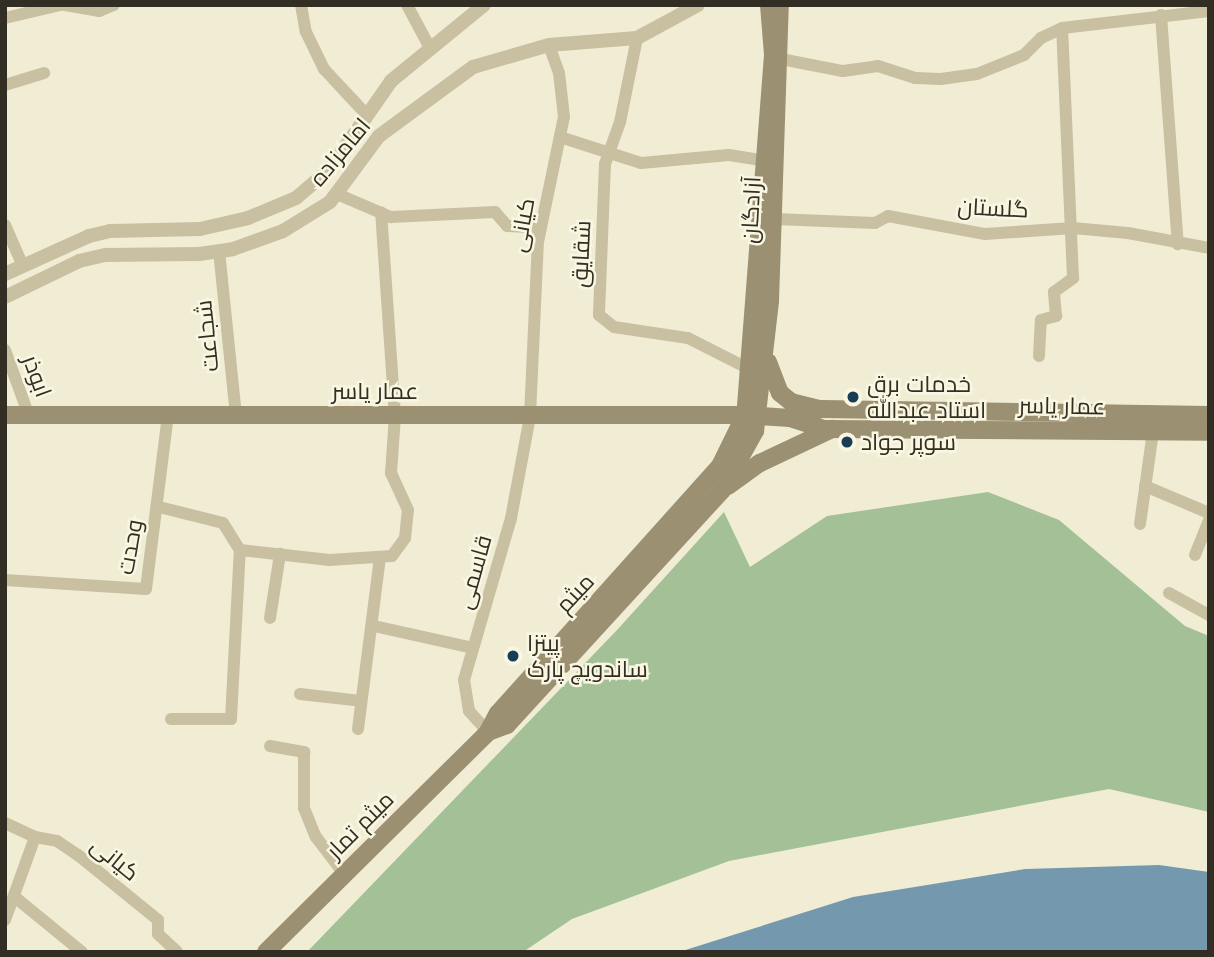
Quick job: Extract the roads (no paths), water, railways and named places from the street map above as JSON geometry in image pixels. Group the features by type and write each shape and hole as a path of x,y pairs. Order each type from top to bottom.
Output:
{"main road":[{"name":"آزادگان","path":"752,416 749,369 773,55 769,5"},
{"name":"آزادگان","path":"752,416 765,344 775,219 782,59 780,5"},
{"path":"765,344 780,394 791,402 822,409"},
{"name":"عمار یاسر","path":"790,418 822,409 1209,415"},
{"name":"عمار یاسر","path":"5,415 752,416 790,418 832,429 1209,432"},
{"name":"میثم","path":"488,732 507,725 722,490 750,443 752,416"},
{"name":"میثم","path":"488,732 498,713 720,466 752,416"},
{"path":"722,490 760,463 832,429"},
{"name":"میثم تمار","path":"266,952 488,732"}],"street":[{"path":"5,18 60,5"},
{"path":"65,5 99,11 114,5"},
{"path":"301,5 306,32 324,69 366,114"},
{"path":"407,5 429,46"},
{"name":"امامزاده","path":"5,274 22,264 110,231 200,229 271,209 319,181 391,81 429,46 484,5"},
{"name":"امامزاده","path":"5,297 79,261 106,255 219,251 284,231 337,194 379,136 473,67 549,45 637,38 698,5"},
{"path":"782,59 843,72 878,66 915,78 941,79 977,74 1024,55 1041,38 1062,28 1209,10"},
{"path":"1161,15 1178,244"},
{"path":"1039,356 1041,320 1056,316 1054,292 1073,278 1073,228 1062,28"},
{"name":"شقایق","path":"637,38 621,122 605,164 599,315 614,327 688,338 749,369"},
{"name":"کیانی","path":"530,416 534,282 541,228 564,117 559,73 549,45"},
{"path":"5,85 44,72"},
{"path":"560,137 640,163 729,155 765,161"},
{"path":"337,194 391,216 495,212 507,226 541,228"},
{"path":"240,550 329,560 380,558 392,556 405,538 408,510 391,473 396,416 381,212"},
{"name":"گلستان","path":"775,219 875,223 888,216 985,234 1073,228 1128,233 1209,248"},
{"path":"5,225 22,264"},
{"name":"شجاعت","path":"219,251 236,416"},
{"name":"ابوذر","path":"5,351 30,416"},
{"name":"وحدت","path":"5,580 146,589 159,507 168,416"},
{"name":"قاسمی","path":"488,732 469,711 464,680 511,518 530,416"},
{"path":"1140,524 1153,432"},
{"path":"1145,486 1209,513"},
{"path":"159,507 223,523 240,550 231,719 171,719"},
{"path":"1195,555 1209,520"},
{"path":"270,618 280,554"},
{"path":"358,729 374,626 380,558"},
{"path":"1169,593 1209,615"},
{"path":"374,626 473,648"},
{"path":"300,694 361,701"},
{"path":"270,746 304,752 304,808 317,837 345,875"},
{"name":"کیانی","path":"5,823 35,837 57,841 78,855 158,920 158,934 177,952"},
{"path":"5,920 16,898 35,837"},
{"path":"16,898 82,952"}],"water":[{"path":"1159,865 1209,872 1209,952 679,952 853,897 1025,869"}],"place":[{"name":"خدمات برق استاد عبدالله","path":"853,397"},
{"name":"سوپر جواد","path":"847,442"},
{"name":"پیتزا ساندویچ پارک","path":"513,656"}]}
